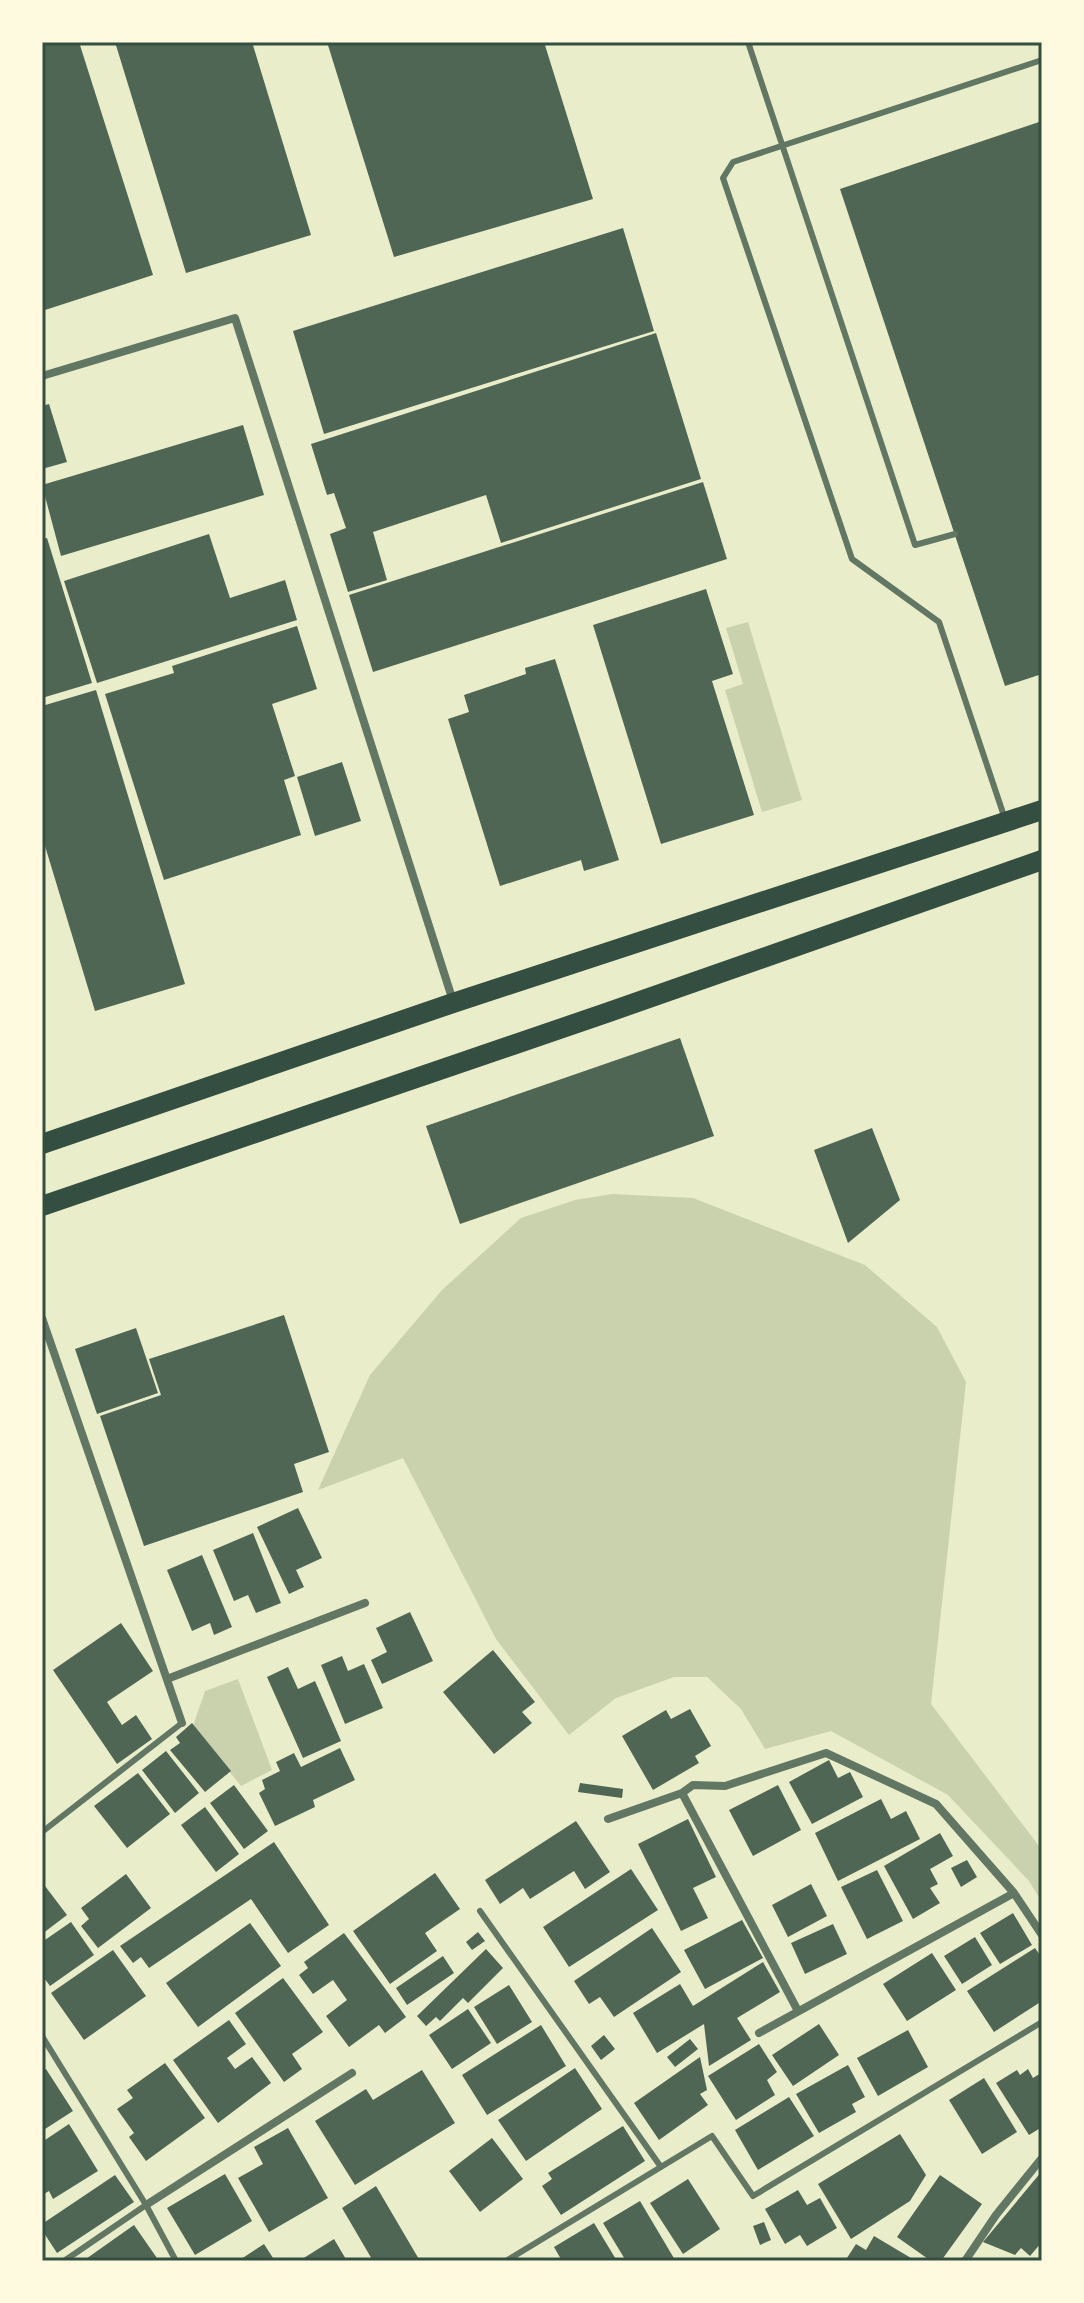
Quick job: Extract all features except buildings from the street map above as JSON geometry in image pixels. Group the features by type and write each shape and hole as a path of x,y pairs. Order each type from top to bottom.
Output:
{"main road":[{"path":"42,1144 453,1003 1042,810"},
{"path":"42,1206 1042,860"}],"street":[{"path":"42,376 235,318 453,1003"},
{"path":"42,1318 182,1723"},
{"path":"167,1679 365,1603"},
{"path":"608,1819 682,1793 693,1785 725,1786 826,1753 936,1804 1014,1893 1042,1935"},
{"path":"682,1793 798,2011"},
{"path":"759,2033 1014,1893"},
{"path":"146,2205 352,2073"},
{"path":"965,2261 996,2215 1042,2158"}],"lane":[{"path":"748,42 915,545 955,534"},
{"path":"1006,823 939,622 852,559 723,178 733,162 1042,60"},
{"path":"42,1832 182,1723"},
{"path":"480,1911 661,2167"},
{"path":"506,2261 712,2136 753,2196 1042,2022"},
{"path":"42,2036 146,2205 176,2261"},
{"path":"64,2261 146,2205"}],"green space":[{"path":"748,622 802,800 762,812 725,690 743,684 726,628"},
{"path":"612,1194 693,1198 865,1265 937,1327 966,1382 931,1704 1042,1850 1042,1902 1029,1881 948,1795 831,1731 765,1749 741,1709 707,1677 674,1677 616,1698 569,1735 496,1639 403,1458 318,1490 370,1375 442,1290 521,1218 575,1200"},
{"path":"238,1679 272,1770 241,1786 193,1726 205,1691"}]}
